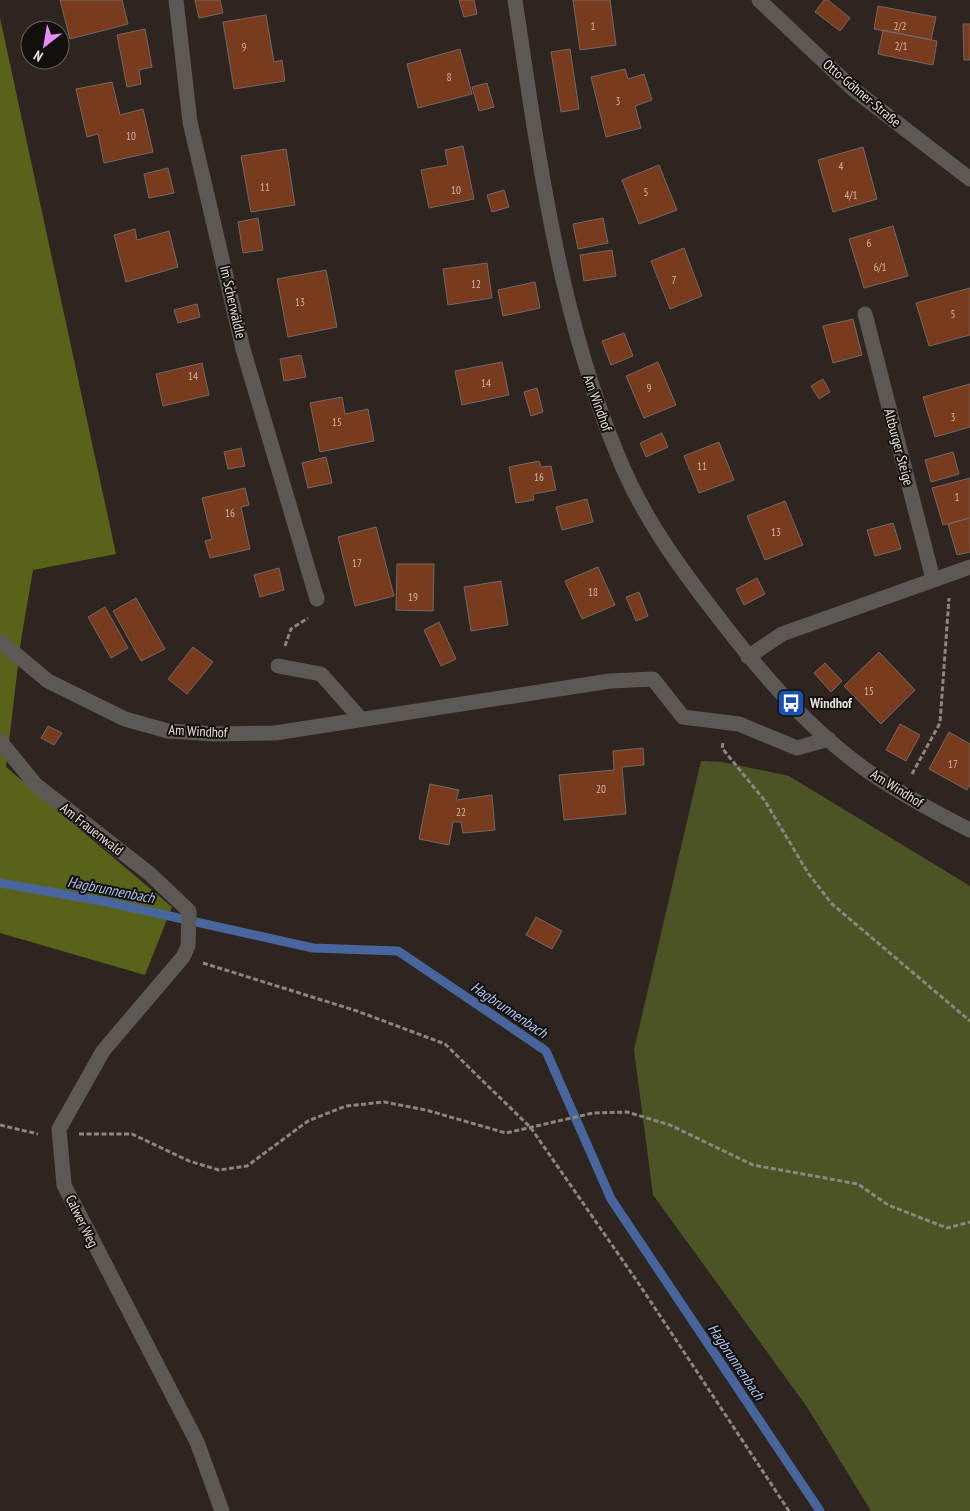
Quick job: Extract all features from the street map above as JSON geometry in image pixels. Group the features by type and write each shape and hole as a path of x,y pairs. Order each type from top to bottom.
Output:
{"street":[{"name":"Im Scherwäldle","path":"176,0 190,122 239,330 317,599"},
{"name":"Am Windhof","path":"515,0 553,227 585,366 618,458 647,516 677,564 748,657 829,739 873,775 970,830"},
{"name":"Otto-Göhner-Straße","path":"759,0 853,89 970,178"},
{"name":"Altburger Steige","path":"865,314 939,577"},
{"path":"748,657 782,634 970,567"},
{"name":"Am Windhof","path":"0,641 48,681 125,718 168,731 216,734 275,733 360,718 610,681 653,679 683,717 740,724 797,748 829,739"},
{"path":"278,666 321,674 360,718"},
{"name":"Am Frauenwald","path":"0,741 36,785 150,874 190,911 186,951"},
{"name":"Calwer Weg","path":"186,951 102,1051 59,1129 62,1144 64,1185 197,1442 222,1511"}],"path":[{"path":"902,793 940,723 949,597 939,577"},
{"path":"278,666 291,629 309,618"},
{"path":"727,722 722,748 765,801 808,874 832,904 970,1021"},
{"path":"186,951 445,1044 531,1128 639,1284 789,1511"},
{"path":"0,1125 32,1131 62,1144 80,1134 132,1134 189,1161 219,1170 247,1166 308,1121 346,1106 384,1102 426,1110 506,1134 593,1114 627,1112 670,1124 753,1165 858,1184 888,1205 947,1228 970,1222"}],"green space":[{"path":"0,18 116,554 33,570 21,640 6,767 172,907 145,975 0,933"},
{"path":"701,761 722,762 789,776 970,886 970,1511 871,1511 807,1407 653,1195 634,1050"}],"building":[{"path":"60,0 122,0 128,24 70,39 70,20 65,20"},
{"path":"195,0 220,0 223,13 199,18"},
{"path":"459,0 474,0 477,14 464,17"},
{"path":"573,0 610,0 616,45 580,50"},
{"path":"824,0 828,0 850,18 840,31 815,12"},
{"path":"878,6 936,17 931,40 874,29"},
{"path":"266,15 274,62 282,60 285,81 234,89 223,22"},
{"path":"963,24 970,24 970,60 964,60"},
{"path":"145,29 152,67 139,70 141,84 127,87 117,35"},
{"path":"883,30 937,41 933,65 878,54"},
{"path":"460,49 472,94 418,108 407,64"},
{"path":"570,49 579,109 561,112 551,52"},
{"path":"625,69 628,79 644,74 652,100 635,106 641,128 606,137 591,77"},
{"path":"112,82 120,115 143,109 153,152 104,163 98,134 87,137 76,89"},
{"path":"487,83 494,107 479,111 472,87"},
{"path":"463,146 474,199 429,208 421,170 448,165 445,150"},
{"path":"863,147 877,199 833,212 818,160"},
{"path":"286,149 295,205 251,212 241,156"},
{"path":"659,165 677,210 639,224 622,180"},
{"path":"168,168 174,193 149,198 144,174"},
{"path":"504,190 509,207 492,212 487,195"},
{"path":"258,218 263,250 243,253 238,222"},
{"path":"603,218 608,243 578,249 573,224"},
{"path":"893,226 908,276 864,288 849,239"},
{"path":"135,229 137,240 169,231 178,267 126,282 114,235"},
{"path":"684,248 702,296 670,309 651,261"},
{"path":"612,250 616,276 584,281 580,255"},
{"path":"487,263 492,298 448,305 443,269"},
{"path":"326,270 337,327 288,337 277,279"},
{"path":"535,282 540,308 503,316 498,290"},
{"path":"970,288 970,335 929,346 916,303"},
{"path":"197,304 200,317 178,323 174,310"},
{"path":"853,319 862,355 833,363 823,326"},
{"path":"624,333 633,356 611,365 602,341"},
{"path":"301,355 306,377 284,381 280,359"},
{"path":"502,362 509,395 462,405 455,371"},
{"path":"658,362 676,405 644,418 626,376"},
{"path":"202,363 209,395 163,406 156,374"},
{"path":"823,379 830,392 819,399 811,386"},
{"path":"970,384 970,427 935,437 923,397"},
{"path":"537,388 543,412 531,416 524,392"},
{"path":"342,397 345,414 368,409 374,441 320,452 310,403"},
{"path":"662,433 668,447 646,457 640,443"},
{"path":"719,442 734,480 699,493 684,456"},
{"path":"241,448 245,466 228,469 224,452"},
{"path":"953,452 959,474 931,482 925,460"},
{"path":"326,457 332,483 308,488 302,463"},
{"path":"539,461 541,467 551,466 556,490 533,494 534,500 516,503 509,467"},
{"path":"970,478 970,518 943,525 932,488"},
{"path":"245,488 249,505 241,507 250,549 210,558 205,541 212,539 202,498"},
{"path":"587,499 593,522 562,530 556,507"},
{"path":"785,501 803,545 765,560 747,516"},
{"path":"970,518 970,552 957,555 948,524"},
{"path":"893,523 901,549 875,556 867,530"},
{"path":"376,527 394,596 355,606 338,537"},
{"path":"397,564 434,564 433,611 396,610"},
{"path":"598,567 615,605 582,619 565,581"},
{"path":"279,568 284,590 260,597 254,575"},
{"path":"757,578 765,594 744,605 736,589"},
{"path":"501,581 508,625 471,631 464,587"},
{"path":"639,592 648,616 636,621 626,597"},
{"path":"136,598 165,649 141,661 113,611"},
{"path":"105,607 128,648 111,658 88,617"},
{"path":"439,622 456,659 441,666 424,630"},
{"path":"193,647 213,662 187,694 168,679"},
{"path":"879,652 915,690 881,724 844,686"},
{"path":"825,663 842,681 831,692 814,673"},
{"path":"900,724 920,735 906,761 886,750"},
{"path":"48,726 62,733 54,745 41,738"},
{"path":"949,732 970,744 970,784 967,790 929,769"},
{"path":"643,748 644,765 622,767 626,814 564,820 559,775 614,770 613,751"},
{"path":"430,784 459,790 456,800 492,795 495,830 463,833 461,822 453,822 449,845 419,839"},
{"path":"536,917 562,931 552,949 526,935"}],"waterway":[{"name":"Hagbrunnenbach","path":"0,883 107,902 313,948 398,951 546,1051 611,1199 820,1511"}],"place":[{"name":"Windhof","path":"791,703"}]}
